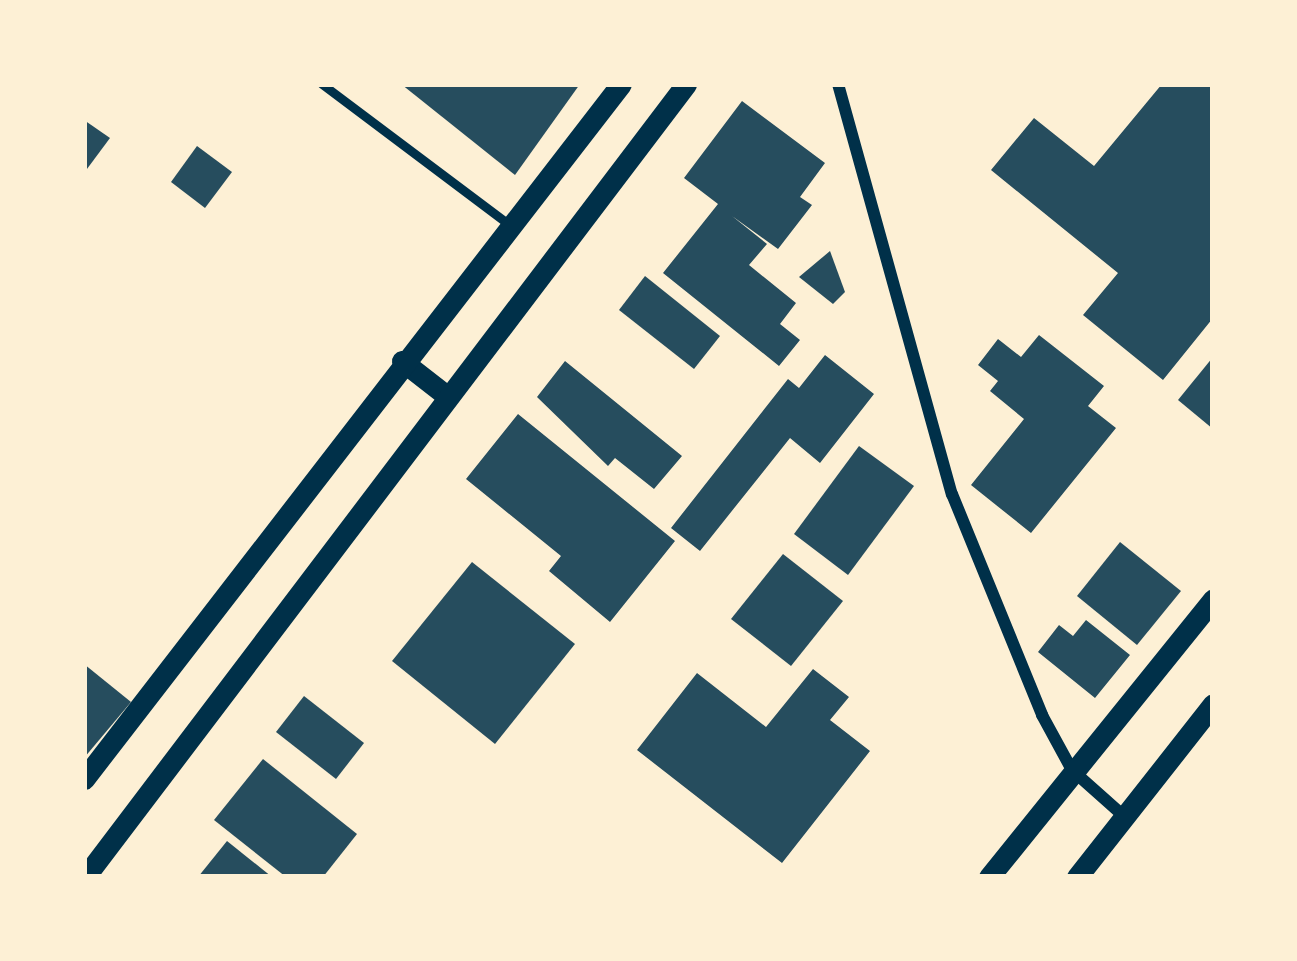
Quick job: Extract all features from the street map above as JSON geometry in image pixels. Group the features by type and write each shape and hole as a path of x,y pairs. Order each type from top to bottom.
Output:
{"street":[{"path":"84,779 402,361 621,84"},
{"path":"85,877 686,84"},
{"path":"838,84 952,494 1042,715 1072,770 1125,817"},
{"path":"402,361 447,397"},
{"path":"989,877 1213,598"},
{"path":"1077,877 1213,704"}],"lane":[{"path":"322,84 510,225"}],"building":[{"path":"401,84 580,84 515,175"},
{"path":"1162,84 1213,84 1213,318 1163,380 1083,315 1118,273 991,170 1034,118 1094,166"},
{"path":"742,101 825,163 800,197 812,205 778,249 732,216 767,244 749,265 796,303 780,324 800,340 779,366 663,273 718,204 684,178"},
{"path":"84,120 110,138 84,173"},
{"path":"197,146 232,172 205,208 171,182"},
{"path":"830,251 845,292 833,304 799,277"},
{"path":"645,276 720,336 694,369 619,310"},
{"path":"1039,335 1104,386 1088,406 1116,428 1031,533 971,485 1024,419 990,391 998,381 978,365 998,339 1021,357"},
{"path":"825,355 874,394 820,463 790,438 700,551 671,528 788,379 799,388"},
{"path":"1213,357 1213,429 1178,400"},
{"path":"565,361 682,456 654,489 615,458 608,466 537,397"},
{"path":"518,414 675,541 610,622 549,571 561,556 466,479"},
{"path":"859,446 914,486 848,575 794,534"},
{"path":"1120,542 1181,591 1137,645 1077,596"},
{"path":"783,554 843,601 791,666 731,619"},
{"path":"472,562 575,644 495,744 392,661"},
{"path":"1086,620 1130,655 1095,698 1038,652 1059,625 1073,636"},
{"path":"84,664 131,702 84,758"},
{"path":"813,669 849,697 830,720 870,751 782,863 637,750 697,673 766,727"},
{"path":"304,696 364,743 336,779 276,732"},
{"path":"263,759 357,834 323,877 286,877 214,820"},
{"path":"227,841 272,877 198,877"}]}
